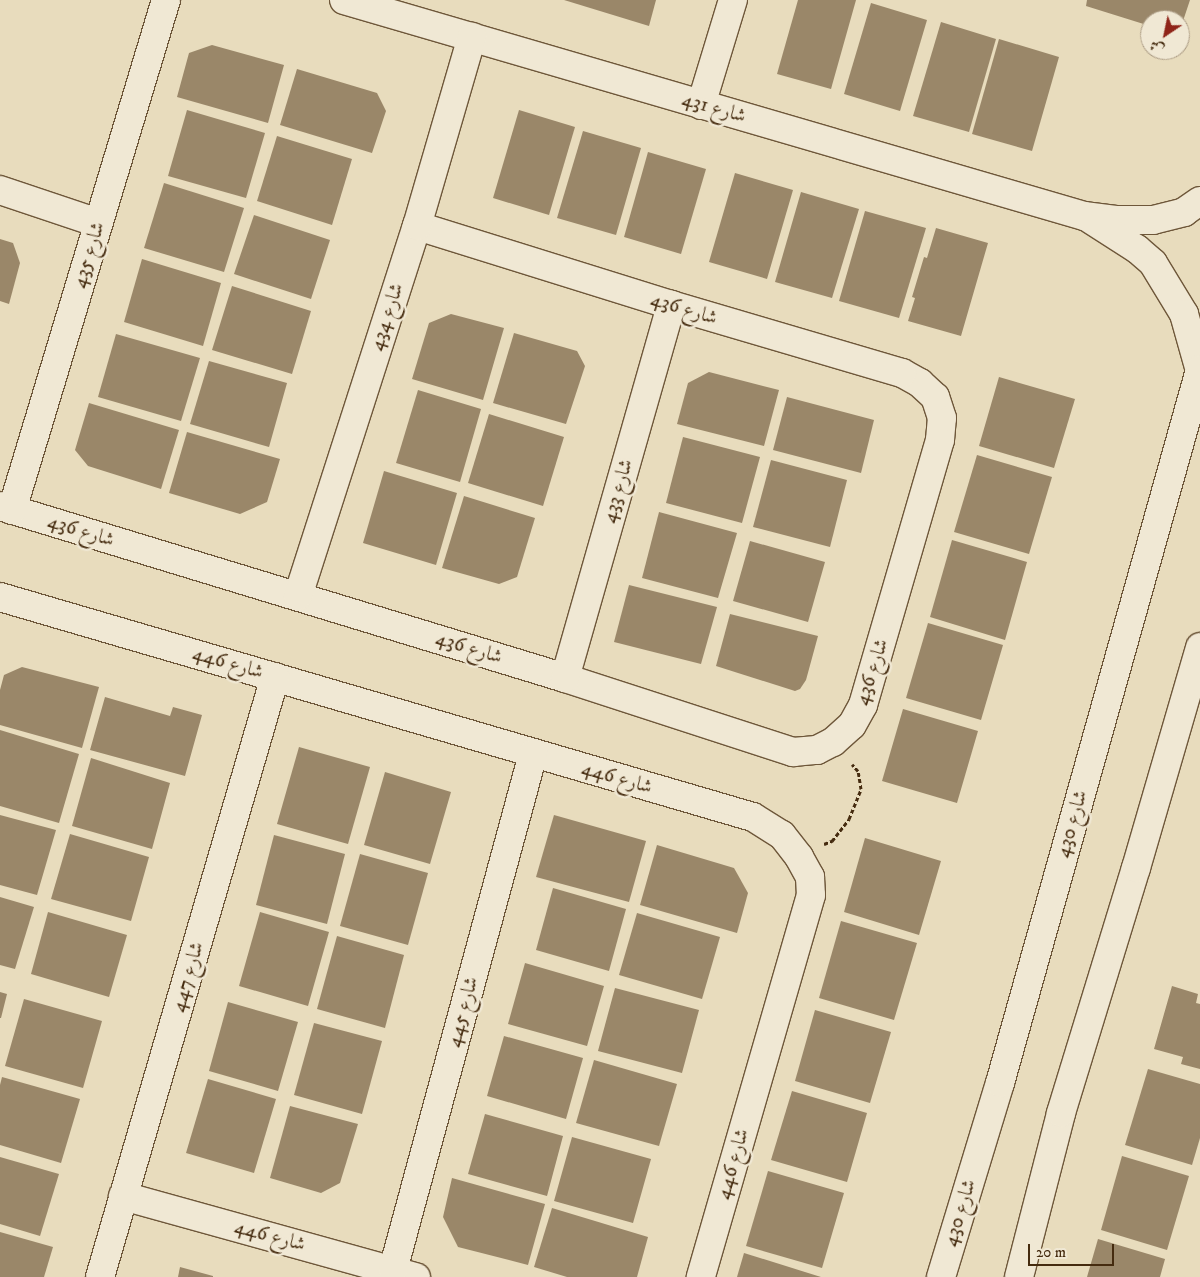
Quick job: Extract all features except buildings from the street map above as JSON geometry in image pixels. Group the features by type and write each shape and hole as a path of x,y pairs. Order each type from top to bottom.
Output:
{"street":[{"name":"شارع 435","path":"6,508 98,223 166,0"},
{"name":"شارع 431","path":"344,0 1084,216 1116,220 1153,220 1184,212 1200,201"},
{"path":"701,105 733,0"},
{"name":"شارع 434","path":"298,596 417,226 472,37"},
{"path":"0,190 98,223"},
{"name":"شارع 431","path":"1084,216 1137,249 1153,263 1184,314 1200,370"},
{"name":"شارع 436","path":"6,508 565,678 793,752 817,750 833,742 852,725 863,705 940,440 942,418 936,397 920,383 902,373 671,305 417,226"},
{"name":"شارع 433","path":"565,678 671,305"},
{"name":"شارع 430","path":"941,1277 1002,1074 1200,370"},
{"name":"شارع 446","path":"0,597 754,817 782,835 799,857 810,878 811,895 701,1277"},
{"path":"1019,1277 1061,1113 1136,868 1200,648"},
{"name":"شارع 447","path":"100,1277 275,677"},
{"name":"شارع 445","path":"404,1274 534,754"},
{"name":"شارع 446","path":"124,1196 404,1274"}],"path":[{"path":"799,857 832,841 849,820 861,789 858,771 833,742"}]}
